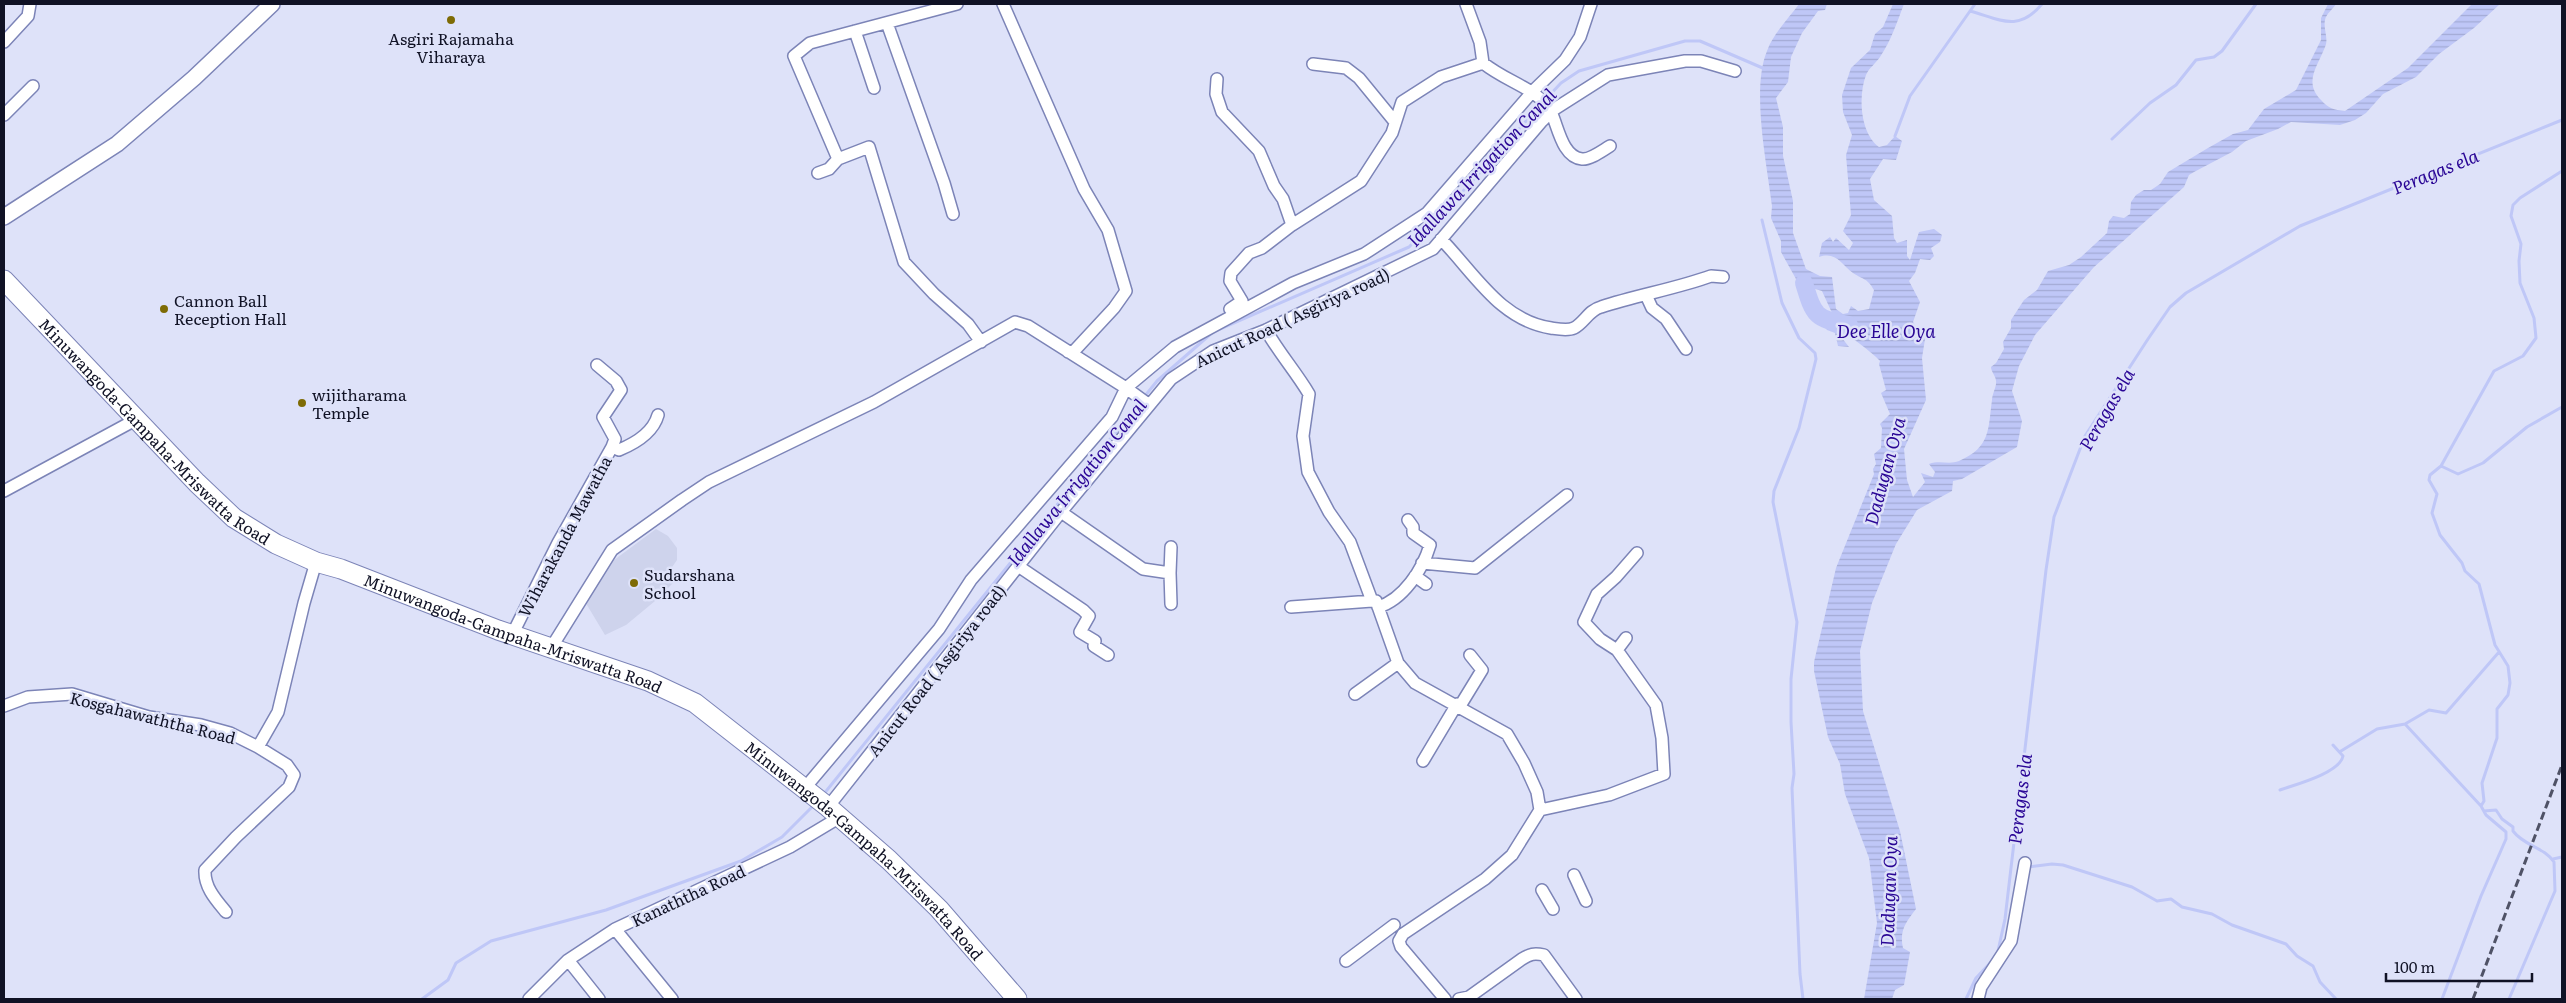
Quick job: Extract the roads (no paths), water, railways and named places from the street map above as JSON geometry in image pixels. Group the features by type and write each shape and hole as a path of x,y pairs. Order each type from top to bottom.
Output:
{"main road":[{"name":"Minuwangoda-Gampaha-Mriswatta Road","path":"4,280 197,483 234,518 276,544 316,562 341,569 512,635 648,681 695,703 834,812 889,860 939,909 1017,999"}],"street":[{"path":"4,42 28,16 30,4"},
{"path":"4,217 117,144 180,90 272,4"},
{"path":"838,159 794,56 810,43 957,4"},
{"path":"1003,4 1084,188 1108,230 1126,291 1114,308 1075,350 1068,352"},
{"path":"1466,4 1480,42 1482,64 1545,103 1560,136 1571,154 1581,159 1610,146"},
{"path":"1175,347 1293,283 1364,254 1427,214 1545,103 1565,60 1580,37 1591,4"},
{"path":"886,23 944,183 953,214"},
{"path":"831,29 834,32 850,32"},
{"path":"850,32 874,88"},
{"name":"Anicut Road ( Asgiriya road)","path":"834,812 1018,566 1061,512 1143,400 1194,362 1213,351 1266,330 1433,249 1545,103 1608,75 1685,61 1701,61 1735,70"},
{"path":"1313,64 1346,68 1359,78 1395,122"},
{"path":"804,789 939,629 971,580 1112,418 1126,388 1192,332 1242,301 1230,281 1231,273 1249,253 1262,248 1292,225 1361,181 1392,133 1402,102 1441,77 1482,64"},
{"path":"1217,79 1216,94 1222,112 1259,151 1274,186 1283,199 1292,225"},
{"path":"4,115 33,86"},
{"path":"818,173 829,169 838,159 869,148 904,262 934,294 968,324 981,342"},
{"path":"1441,239 1500,306 1519,318 1539,326 1560,330 1573,328 1596,308 1711,276 1723,277"},
{"path":"1646,295 1652,308 1666,319 1686,349"},
{"path":"551,648 612,550 709,482 874,402 1015,322 1028,326 1143,400"},
{"path":"1266,330 1277,351 1294,371 1309,394 1303,436 1308,472 1329,512 1350,542 1398,662 1415,683 1459,705 1507,734 1528,770 1537,792 1540,810 1512,855 1475,887 1404,934 1399,941 1401,947 1446,999"},
{"name":"Wiharakanda Mawatha","path":"512,635 558,543 615,439 603,417 621,390 616,381 597,365"},
{"path":"612,447 619,450 643,437 656,422 658,415"},
{"path":"4,491 137,419"},
{"path":"1422,563 1475,568 1567,495"},
{"path":"1061,512 1143,569 1170,573"},
{"path":"1291,607 1387,604 1415,576 1430,545 1413,533 1413,527 1408,520"},
{"path":"1171,547 1171,604"},
{"path":"1540,810 1609,795 1664,774 1662,738 1656,705 1618,650 1600,639 1584,622 1597,594 1616,577 1637,553"},
{"path":"258,747 278,712 304,603 316,562"},
{"path":"1018,566 1083,610 1089,616 1080,632 1095,641 1094,646 1108,655"},
{"path":"1415,576 1426,584"},
{"path":"1618,650 1626,638"},
{"path":"1423,761 1429,748 1482,670 1470,655"},
{"path":"1355,694 1378,679 1398,662"},
{"name":"Kosgahawaththa Road","path":"4,706 28,697 72,694 149,717 201,725 230,733 287,764 294,775 289,787 236,837 205,870 205,878 212,894 226,912"},
{"name":"Kanaththa Road","path":"672,999 615,928 790,847 834,812"},
{"path":"1978,999 1981,987 2011,941 2025,862"},
{"path":"1574,875 1586,901"},
{"path":"1542,890 1553,909"},
{"path":"1346,961 1394,925"},
{"path":"530,999 568,960 615,928"},
{"path":"1459,999 1469,997 1522,959 1537,954 1544,955 1576,999"},
{"path":"568,960 599,999"}],"water":[{"name":"Dee Elle Oya","path":"1799,4 1827,4 1825,10 1818,11 1802,33 1791,57 1788,82 1776,98 1783,127 1783,156 1793,201 1793,233 1806,269 1820,276 1832,277 1836,309 1843,314 1848,313 1851,306 1858,311 1869,309 1874,290 1867,281 1853,273 1838,259 1830,256 1819,257 1822,243 1830,237 1833,242 1836,238 1849,250 1853,243 1843,231 1851,215 1846,155 1852,135 1843,112 1842,95 1851,68 1870,50 1875,34 1883,27 1893,4 1904,4 1887,44 1866,75 1862,93 1862,114 1868,133 1879,147 1887,145 1895,136 1902,141 1896,160 1883,159 1870,179 1874,200 1892,216 1894,238 1897,243 1907,240 1907,256 1910,260 1919,232 1934,229 1942,235 1940,242 1931,248 1934,256 1930,260 1920,259 1915,273 1909,281 1920,302 1913,322 1925,339 1922,358 1926,400 1904,449 1907,480 1913,497 1925,482 1921,473 1933,477 1935,472 1929,464 1959,461 1977,450 1982,443 1988,428 1996,383 1991,367 1996,363 2004,349 2003,342 2011,328 2011,320 2024,300 2037,290 2048,271 2069,265 2081,257 2107,233 2109,221 2113,216 2124,218 2130,214 2131,202 2136,195 2144,190 2151,190 2160,184 2168,172 2208,148 2233,134 2248,130 2264,109 2296,90 2321,40 2321,18 2328,4 2336,4 2325,20 2326,44 2316,67 2313,87 2326,105 2345,111 2408,68 2472,4 2500,4 2474,28 2439,54 2416,77 2383,94 2366,113 2355,120 2340,125 2291,122 2246,141 2232,152 2189,175 2184,187 2094,267 2035,335 2019,366 2012,391 2022,421 2017,447 1962,479 1953,481 1952,491 1917,510 1896,544 1872,603 1860,651 1863,711 1900,831 1916,909 1906,923 1902,937 1903,948 1910,952 1904,985 1895,990 1892,999 1864,999 1877,923 1869,858 1845,794 1840,764 1828,737 1814,671 1814,662 1836,568 1874,474 1873,469 1876,464 1874,454 1881,448 1882,428 1880,424 1890,414 1881,393 1886,390 1879,364 1880,361 1863,346 1846,335 1842,338 1849,347 1838,346 1835,333 1827,330 1822,323 1825,321 1826,315 1830,316 1832,313 1822,291 1812,288 1816,302 1811,306 1781,252 1781,241 1771,218 1772,206 1760,106 1762,67 1773,38"}],"waterway":[{"path":"1895,136 1910,96 1975,4"},
{"path":"1970,11 1999,20 2016,21 2033,13 2042,4"},
{"path":"2112,139 2150,103 2176,85 2196,60 2214,57 2222,51 2256,4"},
{"name":"Idallawa Irrigation Canal","path":"1546,99 1561,83 1579,71 1685,41 1700,41 1765,69"},
{"name":"Idallawa Irrigation Canal","path":"823,795 1157,381 1213,332 1409,247 1466,188 1542,103"},
{"name":"Peragas ela","path":"1998,951 2005,919 2046,570 2054,517 2085,436 2148,339 2170,307 2186,293 2300,226 2562,120"},
{"path":"2481,806 2484,801 2482,783 2497,738 2497,709 2508,695 2510,683 2508,666 2495,645 2479,584 2465,571 2462,563 2440,535 2432,513 2437,494 2429,480 2430,475 2441,466 2494,371 2523,356 2536,338 2534,318 2520,283 2519,261 2521,244 2511,216 2513,205 2520,198 2562,171"},
{"path":"1762,220 1782,303 1799,338 1815,353 1816,359 1799,428 1774,491 1773,502 1797,622 1791,679 1794,774 1792,788 1800,974 1803,999"},
{"name":"Dadugan Oya","path":"1804,283 1810,303 1822,318 1849,325"},
{"path":"2441,466 2458,474 2483,463 2527,427 2562,407"},
{"path":"2341,751 2377,729 2405,724 2429,710 2446,713 2499,652"},
{"path":"2405,724 2481,806 2486,815 2506,832 2506,839 2481,896 2442,999"},
{"path":"2280,790 2316,778 2334,768 2343,756 2333,745"},
{"name":"Idallawa Irrigation Canal","path":"422,999 448,980 456,963 491,941 606,910 741,861 782,837 815,804"},
{"path":"2484,811 2496,810 2502,819 2513,827 2513,831 2518,836 2545,853 2554,862 2555,891 2509,999"},
{"path":"2553,859 2562,857"},
{"path":"2028,867 2052,864 2063,865 2132,887 2157,901 2171,899 2182,907 2212,914 2232,925 2286,944 2297,956 2313,966 2320,982 2336,999"},
{"name":"Peragas ela","path":"1966,999 1976,978 1992,961"}],"railway":[{"path":"2473,999 2562,765"}],"place":[{"name":"Asgiri Rajamaha Viharaya","path":"451,20"},
{"name":"Cannon Ball Reception Hall","path":"164,309"},
{"name":"wijitharama Temple","path":"302,403"},
{"name":"Sudarshana School","path":"634,583"}]}
